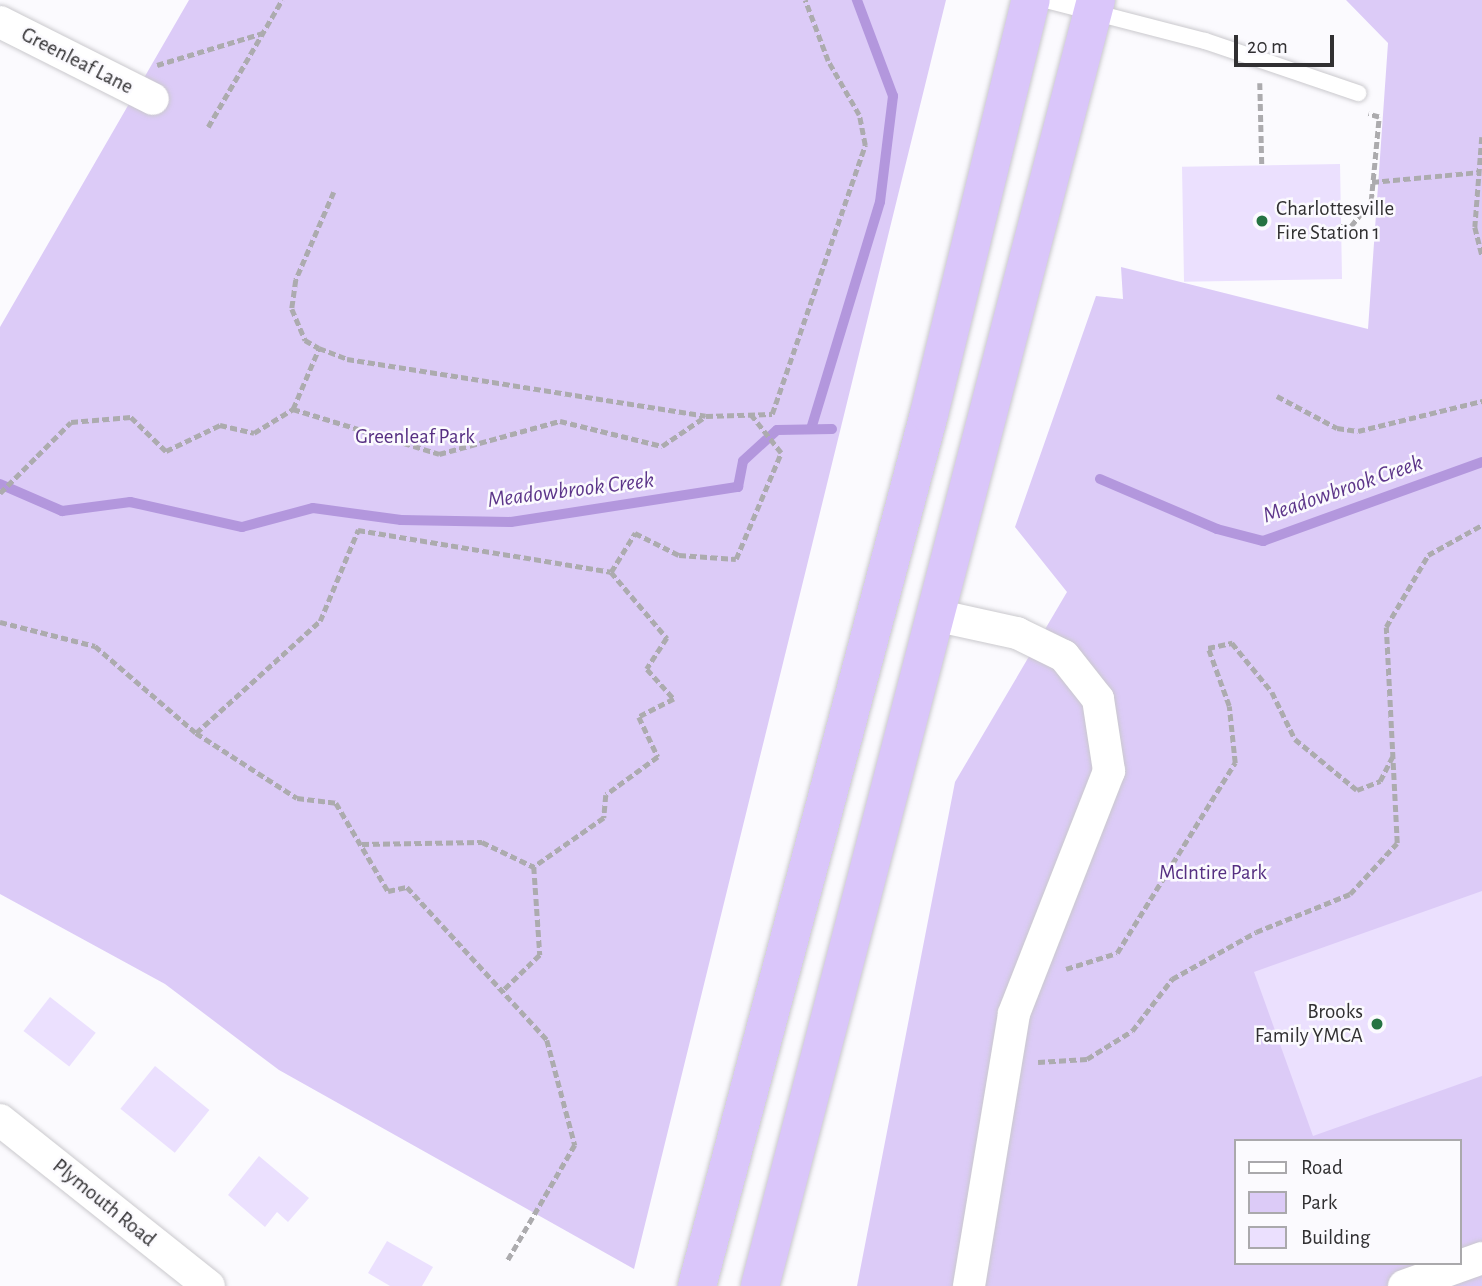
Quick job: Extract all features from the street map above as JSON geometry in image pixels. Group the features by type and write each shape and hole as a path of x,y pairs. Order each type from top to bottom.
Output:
{"highway":[{"path":"696,1286 929,414 1031,0"},
{"path":"760,1286 939,616 1095,5"}],"street":[{"name":"Greenleaf Lane","path":"0,22 153,99"},
{"path":"939,616 1017,633 1064,656 1098,699 1109,771 1014,1014 969,1286"},
{"name":"Plymouth Road","path":"0,1120 209,1286"},
{"path":"1404,1286 1468,1266"}],"lane":[{"path":"1046,0 1095,5 1359,93"}],"path":[{"path":"208,127 282,0"},
{"path":"334,192 296,280 292,309 305,340 319,348 346,359 706,416 772,414 865,145 859,115 828,61 805,0"},
{"path":"148,67 262,33"},
{"path":"1260,60 1262,166"},
{"path":"1341,226 1364,216 1372,182 1378,117 1356,111"},
{"path":"1482,137 1475,227 1482,255"},
{"path":"1372,182 1479,172"},
{"path":"0,494 21,468 71,422 131,417 166,451 220,425 254,433 293,409 319,348"},
{"path":"1277,396 1337,428 1358,431 1482,401"},
{"path":"293,409 439,454 561,421 662,446 706,416"},
{"path":"611,572 635,533 679,555 736,559 779,446 751,415"},
{"path":"1024,1063 1087,1059 1132,1031 1172,979 1256,932 1350,894 1397,843 1386,627 1428,555 1482,526"},
{"path":"196,733 320,621 358,530 611,572 667,638 647,670 674,699 639,717 658,757 606,795 604,818 534,867"},
{"path":"0,622 95,646 196,733 297,798 336,803 388,891 407,887 547,1040 575,1145 507,1262"},
{"path":"1054,973 1117,953 1235,763 1228,706 1208,648 1232,643 1272,692 1295,739 1357,790 1380,781 1392,757"},
{"path":"362,844 482,842 534,867"},
{"path":"503,990 540,956 534,867"}],"green space":[{"name":"Greenleaf Park","path":"189,0 946,0 634,1269 279,1070 165,984 0,894 0,327"},
{"name":"McIntire Park","path":"1346,0 1482,0 1482,1286 857,1286 955,782 1067,592 1015,527 1096,296 1123,299 1121,267 1368,329 1388,43"}],"building":[{"name":"Charlottesville Fire Station 1","path":"1340,164 1342,279 1184,282 1182,167"},
{"name":"Brooks Family YMCA","path":"1482,891 1482,1076 1313,1136 1254,972"},
{"path":"50,997 96,1033 69,1067 24,1031"},
{"path":"155,1066 209,1110 175,1153 120,1109"},
{"path":"259,1156 309,1198 288,1222 277,1212 265,1227 228,1195"},
{"path":"387,1241 433,1267 422,1286 390,1286 368,1273"}],"waterway":[{"path":"811,429 880,202 893,96 857,0"},
{"name":"Meadowbrook Creek","path":"0,484 62,511 130,502 242,527 313,508 401,520 511,522 738,487 743,461 777,430 832,429"},
{"name":"Meadowbrook Creek","path":"1100,479 1217,529 1263,541 1482,462"}],"place":[{"name":"Charlottesville Fire Station 1","path":"1262,221"},
{"name":"Brooks Family YMCA","path":"1377,1024"}]}
